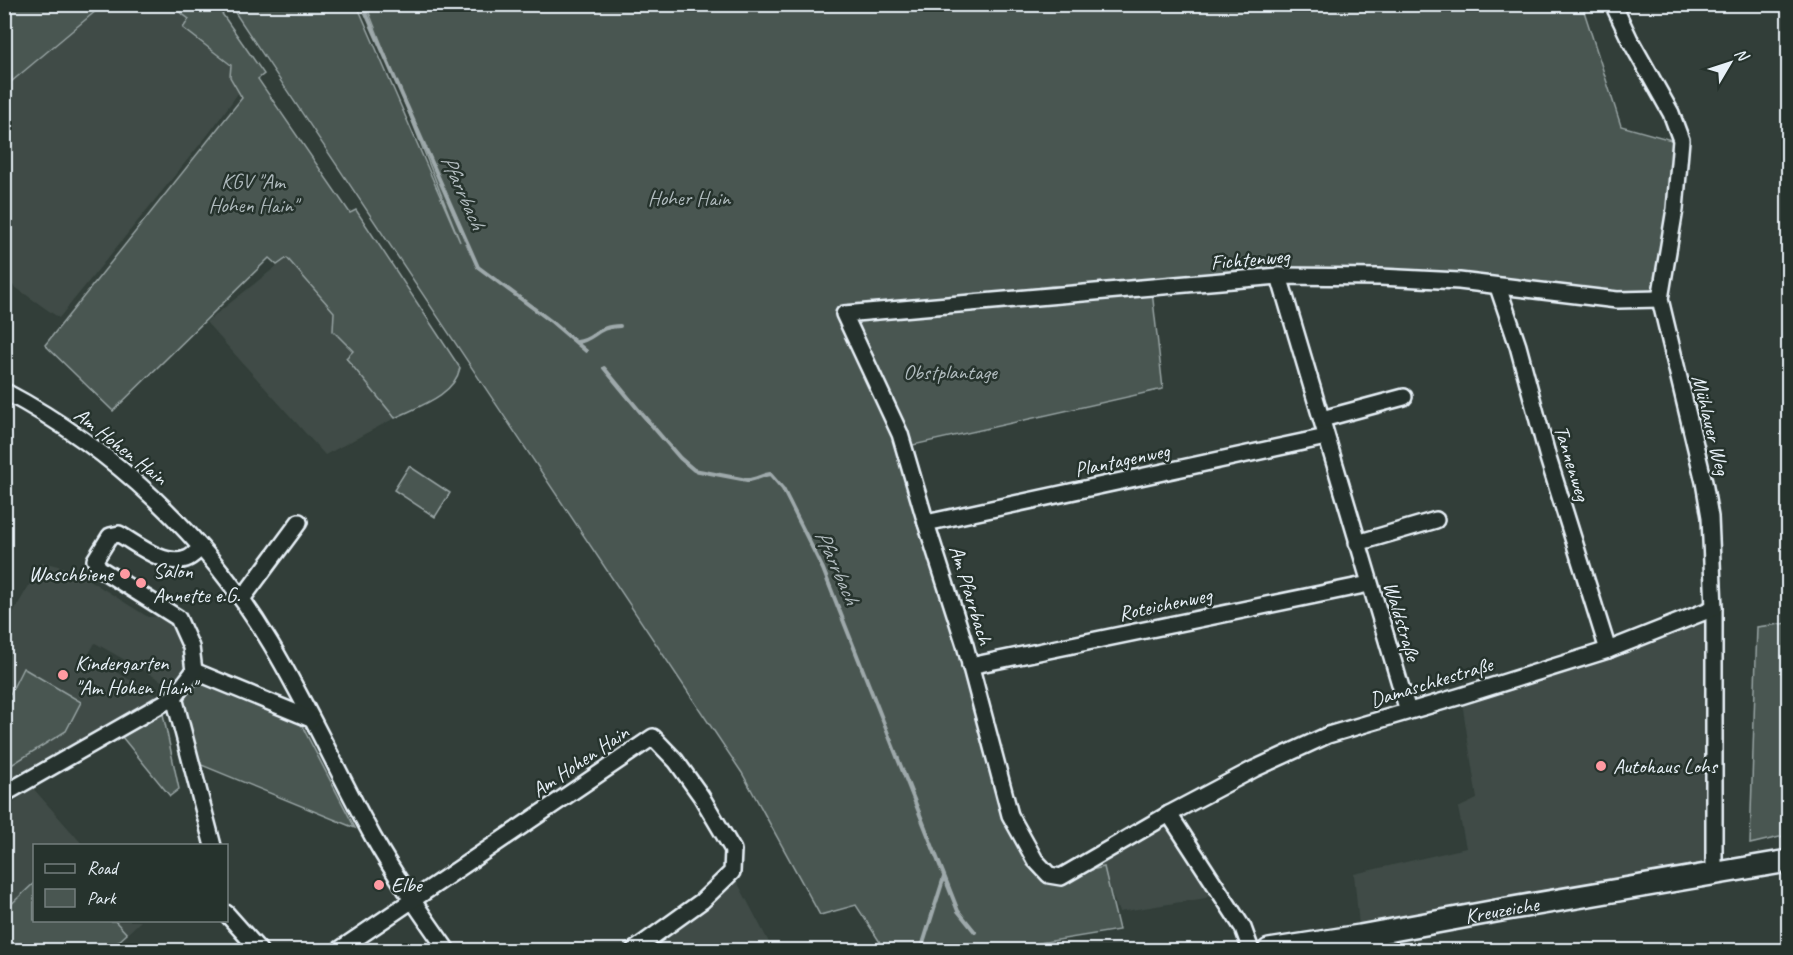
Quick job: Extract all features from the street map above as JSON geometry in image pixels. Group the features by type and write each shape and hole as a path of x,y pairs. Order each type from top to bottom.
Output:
{"main road":[{"name":"Kreuzeiche","path":"1269,951 1788,861"}],"street":[{"name":"Mühlauer Weg","path":"1613,4 1630,40 1671,113 1681,140 1675,209 1660,299 1704,482 1713,562 1714,874"},
{"name":"Fichtenweg","path":"844,314 1279,276 1380,277 1459,281 1617,300 1660,299"},
{"name":"Waldstraße","path":"1279,276 1408,711"},
{"name":"Tannenweg","path":"1498,287 1518,346 1548,458 1608,650"},
{"name":"Am Pfarrbach","path":"844,314 900,434 970,666 1010,815 1035,860 1049,875 1061,877"},
{"name":"Am Hohen Hain","path":"4,391 103,453 161,504 201,548 242,599 272,644 373,838 412,901 447,951"},
{"path":"1322,419 1404,397"},
{"name":"Plantagenweg","path":"926,523 1326,438"},
{"path":"1357,543 1436,520"},
{"path":"242,599 299,522"},
{"path":"4,794 174,696 194,670 191,647 178,618 99,568 95,560 110,536 119,534 157,556 175,561 189,558 201,548"},
{"name":"Roteichenweg","path":"970,666 1369,584"},
{"name":"Damaschkestraße","path":"1061,877 1169,814 1254,769 1328,735 1608,650 1714,608"},
{"path":"194,670 311,719"},
{"path":"174,696 212,844"},
{"name":"Am Hohen Hain","path":"339,951 653,737 676,761 695,787 733,850 732,872 702,901 634,951"},
{"path":"1169,814 1243,928 1251,951"},
{"path":"228,915 259,951"}],"shaded area":[{"path":"103,5 170,5 189,19 183,29 231,66 239,92 210,132 59,318 5,280 5,87"},
{"path":"287,258 334,312 333,331 353,351 346,358 395,418 325,455 206,322"},
{"name":"Kindergarten \"Am Hohen Hain\"","path":"43,562 73,570 148,617 169,616 190,653 188,667 174,688 95,643 88,655 104,664 107,659 119,666 116,672 156,695 151,702 5,785 5,626"},
{"path":"1714,608 1713,868 1360,936 1354,874 1466,848 1458,808 1477,799 1461,696"},
{"path":"32,787 82,844 33,844 33,922 140,922 110,950 5,950 4,811"},
{"path":"1169,814 1218,888 1206,898 1119,912 1097,858"},
{"path":"732,872 773,950 632,950"}],"green space":[{"path":"5,4 103,4 103,5 5,87"},
{"name":"KGV \"Am Hohen Hain\"","path":"170,5 216,5 264,74 258,79 350,213 356,210 460,368 451,386 443,393 395,418 346,358 353,351 333,331 334,312 287,258 277,265 269,258 113,411 45,345 242,98 230,77 231,65 183,28 189,19"},
{"name":"Hoher Hain","path":"230,5 357,5 460,242 366,5 1582,5 1621,126 1675,141 1660,299 1380,277 1155,286 1051,286 844,314 900,434 1010,815 1035,860 1061,877 1104,867 1119,930 996,950 885,950 856,905 820,915 742,773"},
{"name":"Obstplantage","path":"1152,291 1163,389 909,446 863,334 851,317"},
{"path":"409,466 450,493 435,517 394,490"},
{"path":"1788,623 1788,835 1750,844 1757,627"},
{"path":"23,668 81,702 66,731 5,769 5,696 8,698"},
{"path":"206,682 300,722 355,828 199,764 195,758 182,703 191,690"},
{"path":"163,714 179,789 170,796 122,737"},
{"path":"33,884 33,922 116,922 127,934 109,950 5,950 5,910"}],"waterway":[{"name":"Pfarrbach","path":"362,4 478,267 552,322 586,351"},
{"path":"577,342 588,339 606,328 620,326"},
{"name":"Pfarrbach","path":"604,368 680,458 694,470 747,480 770,474 783,489 823,569 958,911 975,932"},
{"name":"Pfarrbach","path":"921,950 944,877"}],"place":[{"name":"Waschbiene","path":"125,574"},
{"name":"Salon Annette e.G.","path":"141,583"},
{"name":"Kindergarten \"Am Hohen Hain\"","path":"63,675"},
{"name":"Autohaus Lohs","path":"1601,766"},
{"name":"Elbe","path":"379,885"}]}
